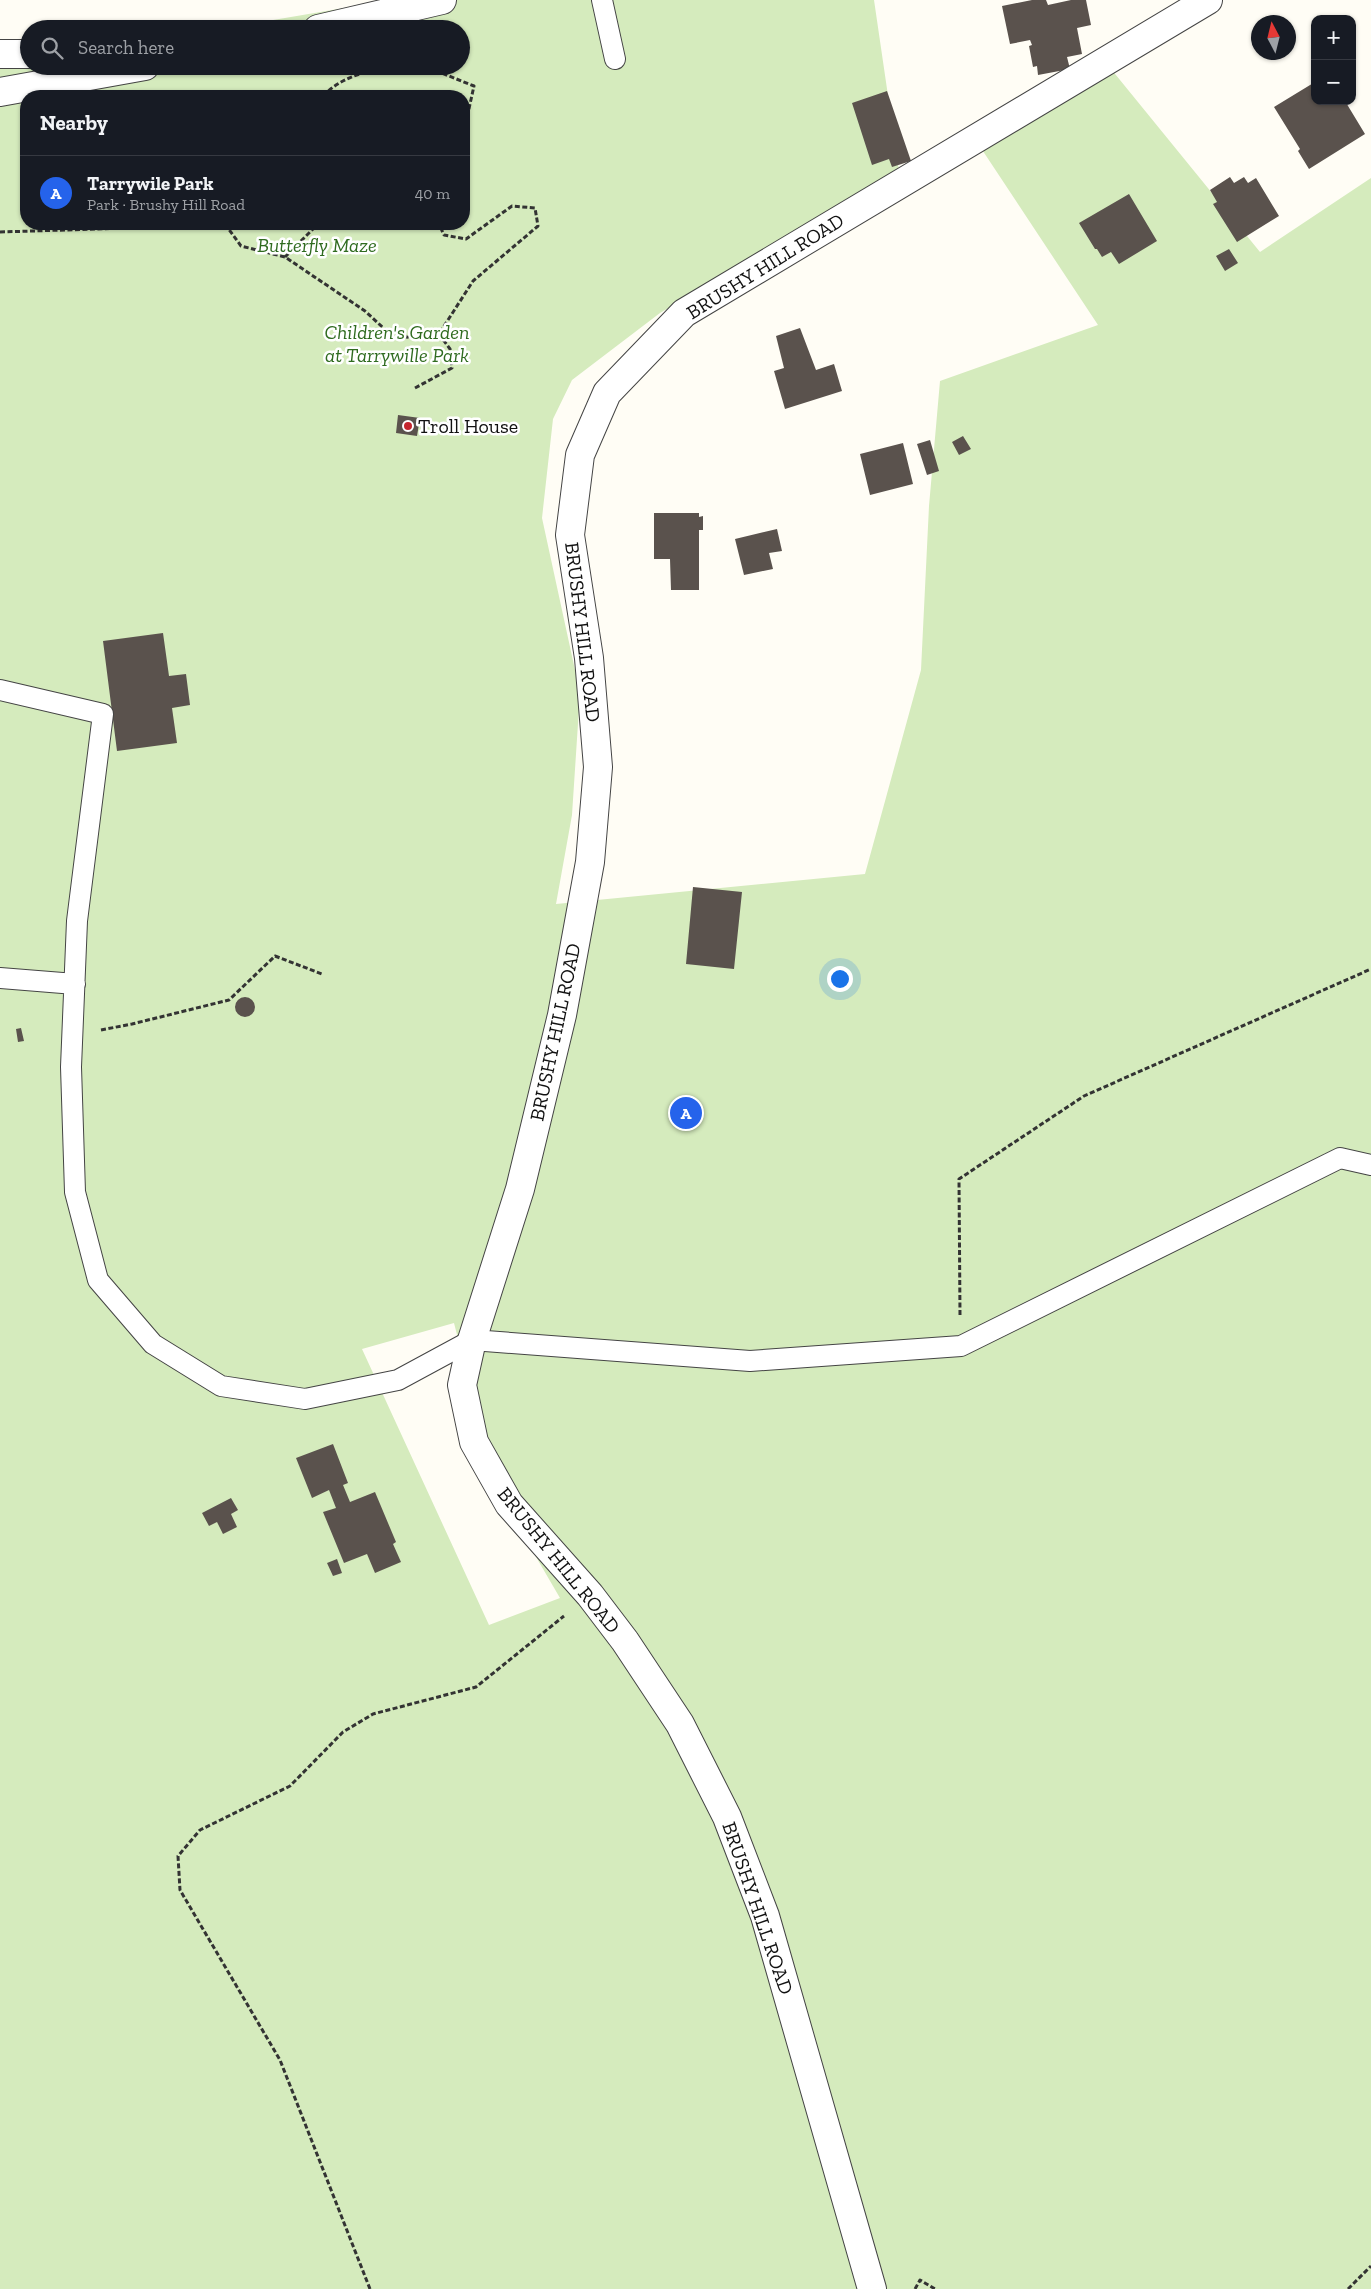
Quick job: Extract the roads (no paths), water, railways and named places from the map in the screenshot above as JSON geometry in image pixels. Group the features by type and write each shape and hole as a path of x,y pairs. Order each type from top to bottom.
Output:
{"street":[{"name":"BRUSHY HILL ROAD","path":"872,2289 764,1916 727,1817 680,1724 625,1641 590,1595 509,1504 474,1442 462,1386 472,1340 520,1189 562,1015 590,862 598,767 588,658 570,535 580,455 607,393 684,313 1208,0"},
{"path":"353,20 428,1"},
{"path":"0,54 20,54"},
{"path":"0,92 95,75"}],"lane":[{"path":"602,0 615,58"},
{"path":"0,690 103,714 77,921 72,1067 75,1192 98,1280 153,1344 221,1386 306,1399 398,1380 472,1340 750,1360 961,1346 1340,1158 1371,1165"},
{"path":"0,978 75,984"}],"place":[{"name":"Troll House","path":"408,426"},
{"name":"Tarrywile Park","path":"686,1113"}],"park label":[{"name":"Butterfly Maze","path":"317,245"},
{"name":"Children's Garden at Tarrywille Park","path":"397,344"}]}
